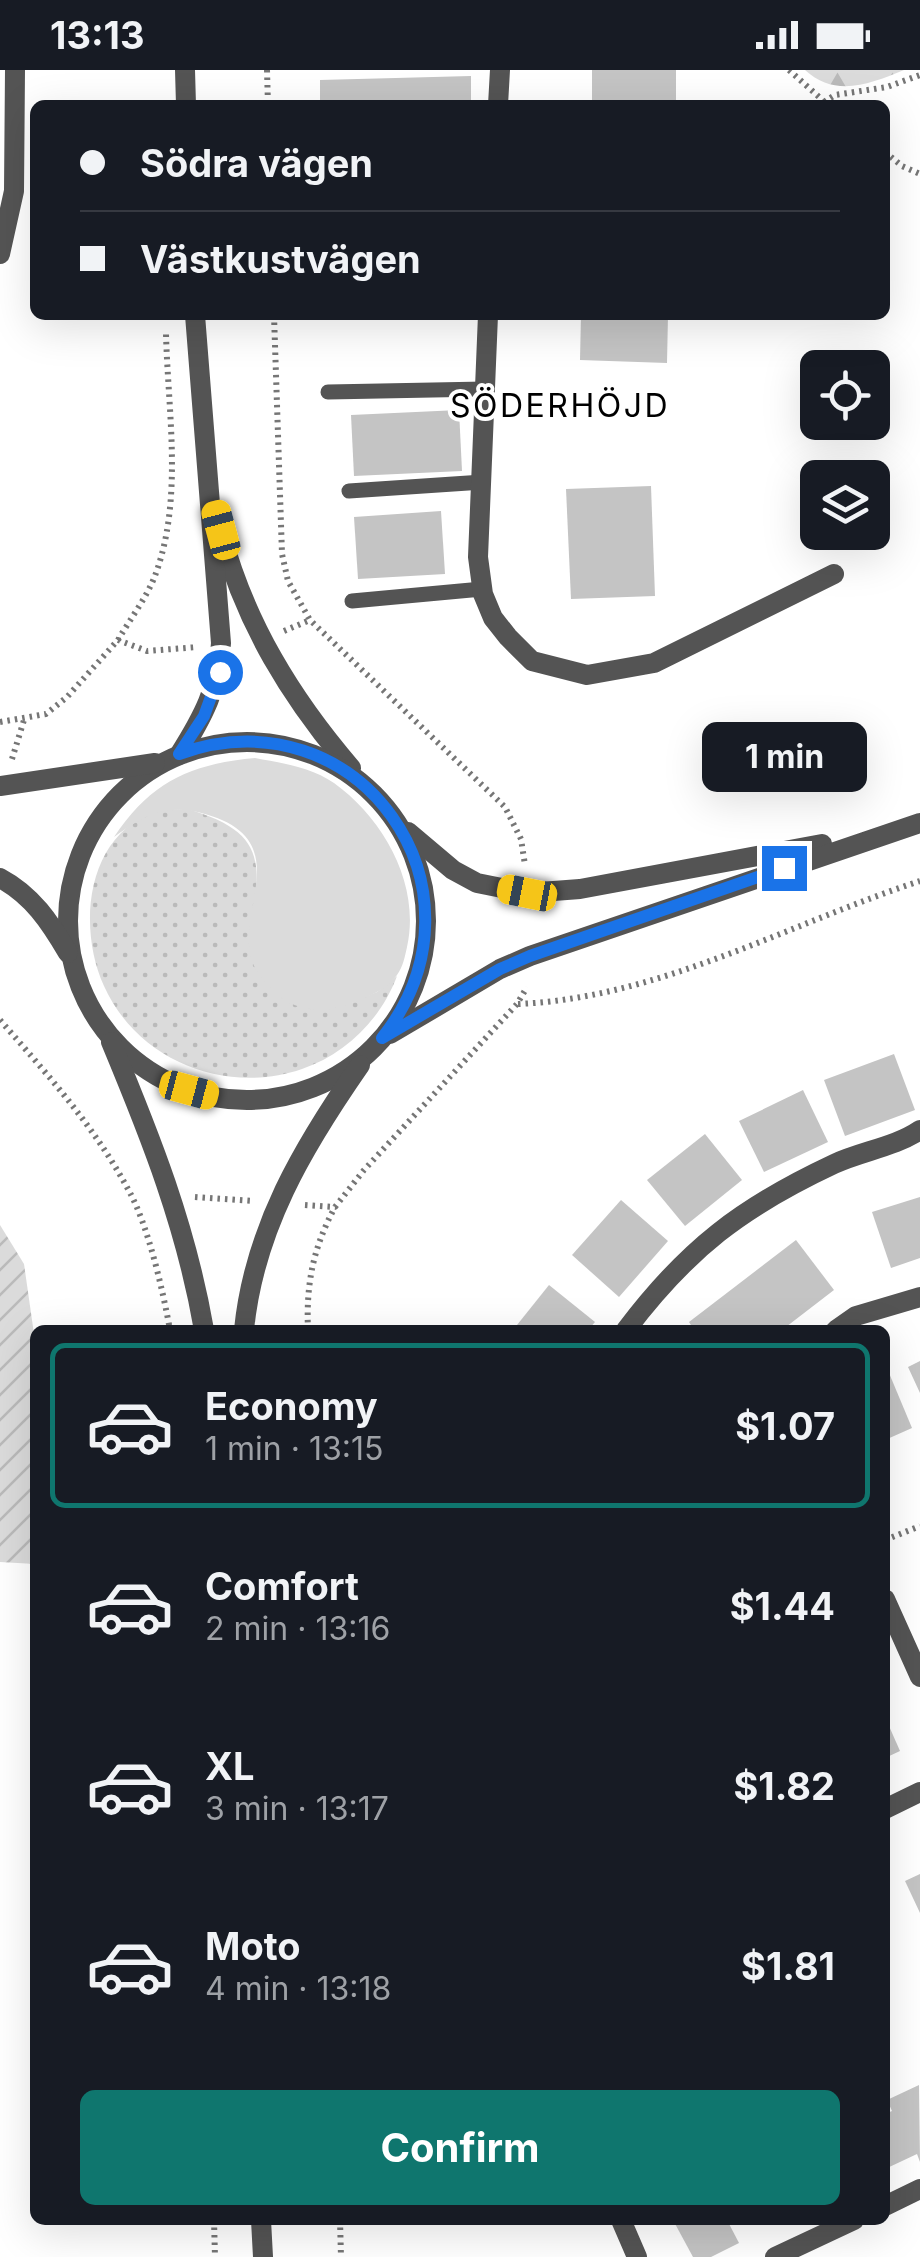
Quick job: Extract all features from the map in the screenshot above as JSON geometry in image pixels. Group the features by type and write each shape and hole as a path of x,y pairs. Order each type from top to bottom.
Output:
{"street":[{"path":"0,254 14,191 14,70"},
{"path":"185,70 186,100"},
{"path":"498,100 500,70"},
{"path":"196,320 222,643 220,672 212,697 171,758 120,795 87,839 74,874 68,910 72,961 80,986 106,1030 173,1196 203,1325"},
{"path":"488,320 478,556 482,589 493,618 532,661 586,675 654,664 834,574"},
{"path":"206,474 239,594 259,636 306,711 396,821 452,870 476,883 527,893 580,889 893,831"},
{"path":"0,786 251,741 278,744 331,762 368,788"},
{"path":"245,1325 254,1266 277,1203 309,1140 407,1003 416,981 426,933 420,872 396,821"},
{"path":"106,1030 123,1050 165,1080 215,1097 267,1099 318,1086 376,1045 500,969 530,956 920,823"},
{"path":"0,878 21,890 39,908 72,961"},
{"path":"630,1325 652,1295 712,1235 776,1191 920,1130"},
{"path":"843,1325 856,1316 920,1298"},
{"path":"890,1610 920,1677"},
{"path":"890,1807 920,1792"},
{"path":"890,2204 920,2189"},
{"path":"262,2225 263,2257"},
{"path":"623,2225 637,2257"},
{"path":"776,2257 843,2225"}],"lane":[{"path":"328,392 485,389"},
{"path":"349,491 483,482"},
{"path":"352,600 482,589"}],"path":[{"path":"267,70 268,100"},
{"path":"789,70 823,100"},
{"path":"829,100 835,95 887,87 920,74"},
{"path":"890,156 920,174"},
{"path":"274,320 282,554 288,581 310,620 505,808 521,839 527,893"},
{"path":"0,722 46,714 67,697 118,640 154,578 168,529 171,492 166,333"},
{"path":"259,636 295,628 310,620"},
{"path":"118,640 147,650 222,643"},
{"path":"530,956 529,981 517,1004 578,999 658,979 920,881"},
{"path":"0,1020 78,1110 131,1194 163,1292 169,1325"},
{"path":"308,1325 306,1293 312,1260 335,1206"},
{"path":"890,1538 920,1526"},
{"path":"214,2225 215,2257"},
{"path":"340,2225 341,2257"}],"green space":[{"path":"805,70 904,70 866,84 841,86 816,79"},
{"path":"255,758 306,769 334,783 368,815 394,854 408,900 407,947 397,975 367,997 330,1009 304,1008 280,997 260,976 252,961 249,941 256,858 249,841 233,826 205,814 167,811 146,817 114,837 142,802 174,779 211,765"},
{"path":"187,809 231,827 252,852 256,885 250,931 351,1003 377,992 397,976 372,1020 333,1054 302,1069 273,1076 215,1074 162,1053 119,1012 104,986 91,937 90,911 102,861 115,840 133,823 160,810"},
{"path":"0,1225 24,1264 33,1325 30,1564 0,1562"}],"building":[{"path":"592,70 676,70 676,100 592,100"},
{"path":"471,76 471,100 320,100 320,80"},
{"path":"581,320 668,320 667,363 580,360"},
{"path":"459,410 462,471 354,476 351,415"},
{"path":"651,486 655,596 571,599 566,489"},
{"path":"441,511 445,574 358,579 354,517"},
{"path":"894,1054 915,1110 845,1136 824,1080"},
{"path":"803,1090 828,1142 764,1172 739,1121"},
{"path":"705,1134 742,1180 685,1226 647,1180"},
{"path":"920,1197 920,1258 891,1268 872,1212"},
{"path":"621,1200 668,1241 619,1297 572,1255"},
{"path":"796,1240 834,1290 788,1325 689,1322"},
{"path":"549,1285 595,1322 592,1325 517,1325"},
{"path":"920,1361 920,1393 908,1367"},
{"path":"890,1375 912,1428 890,1438"},
{"path":"890,1728 900,1751 890,1756"},
{"path":"920,1874 920,1913 905,1881"},
{"path":"919,2085 920,2162 917,2154 890,2167 890,2099"},
{"path":"676,2225 730,2225 739,2243 711,2257 693,2257"}],"district":[{"name":"SÖDERHÖJD","path":"560,405"}],"route":[{"path":"220,672 204,716 179,754 223,743 251,741 306,751 331,762 368,788 408,840 426,908 423,957 407,1003 382,1038 500,969 530,956 784,868"}]}
